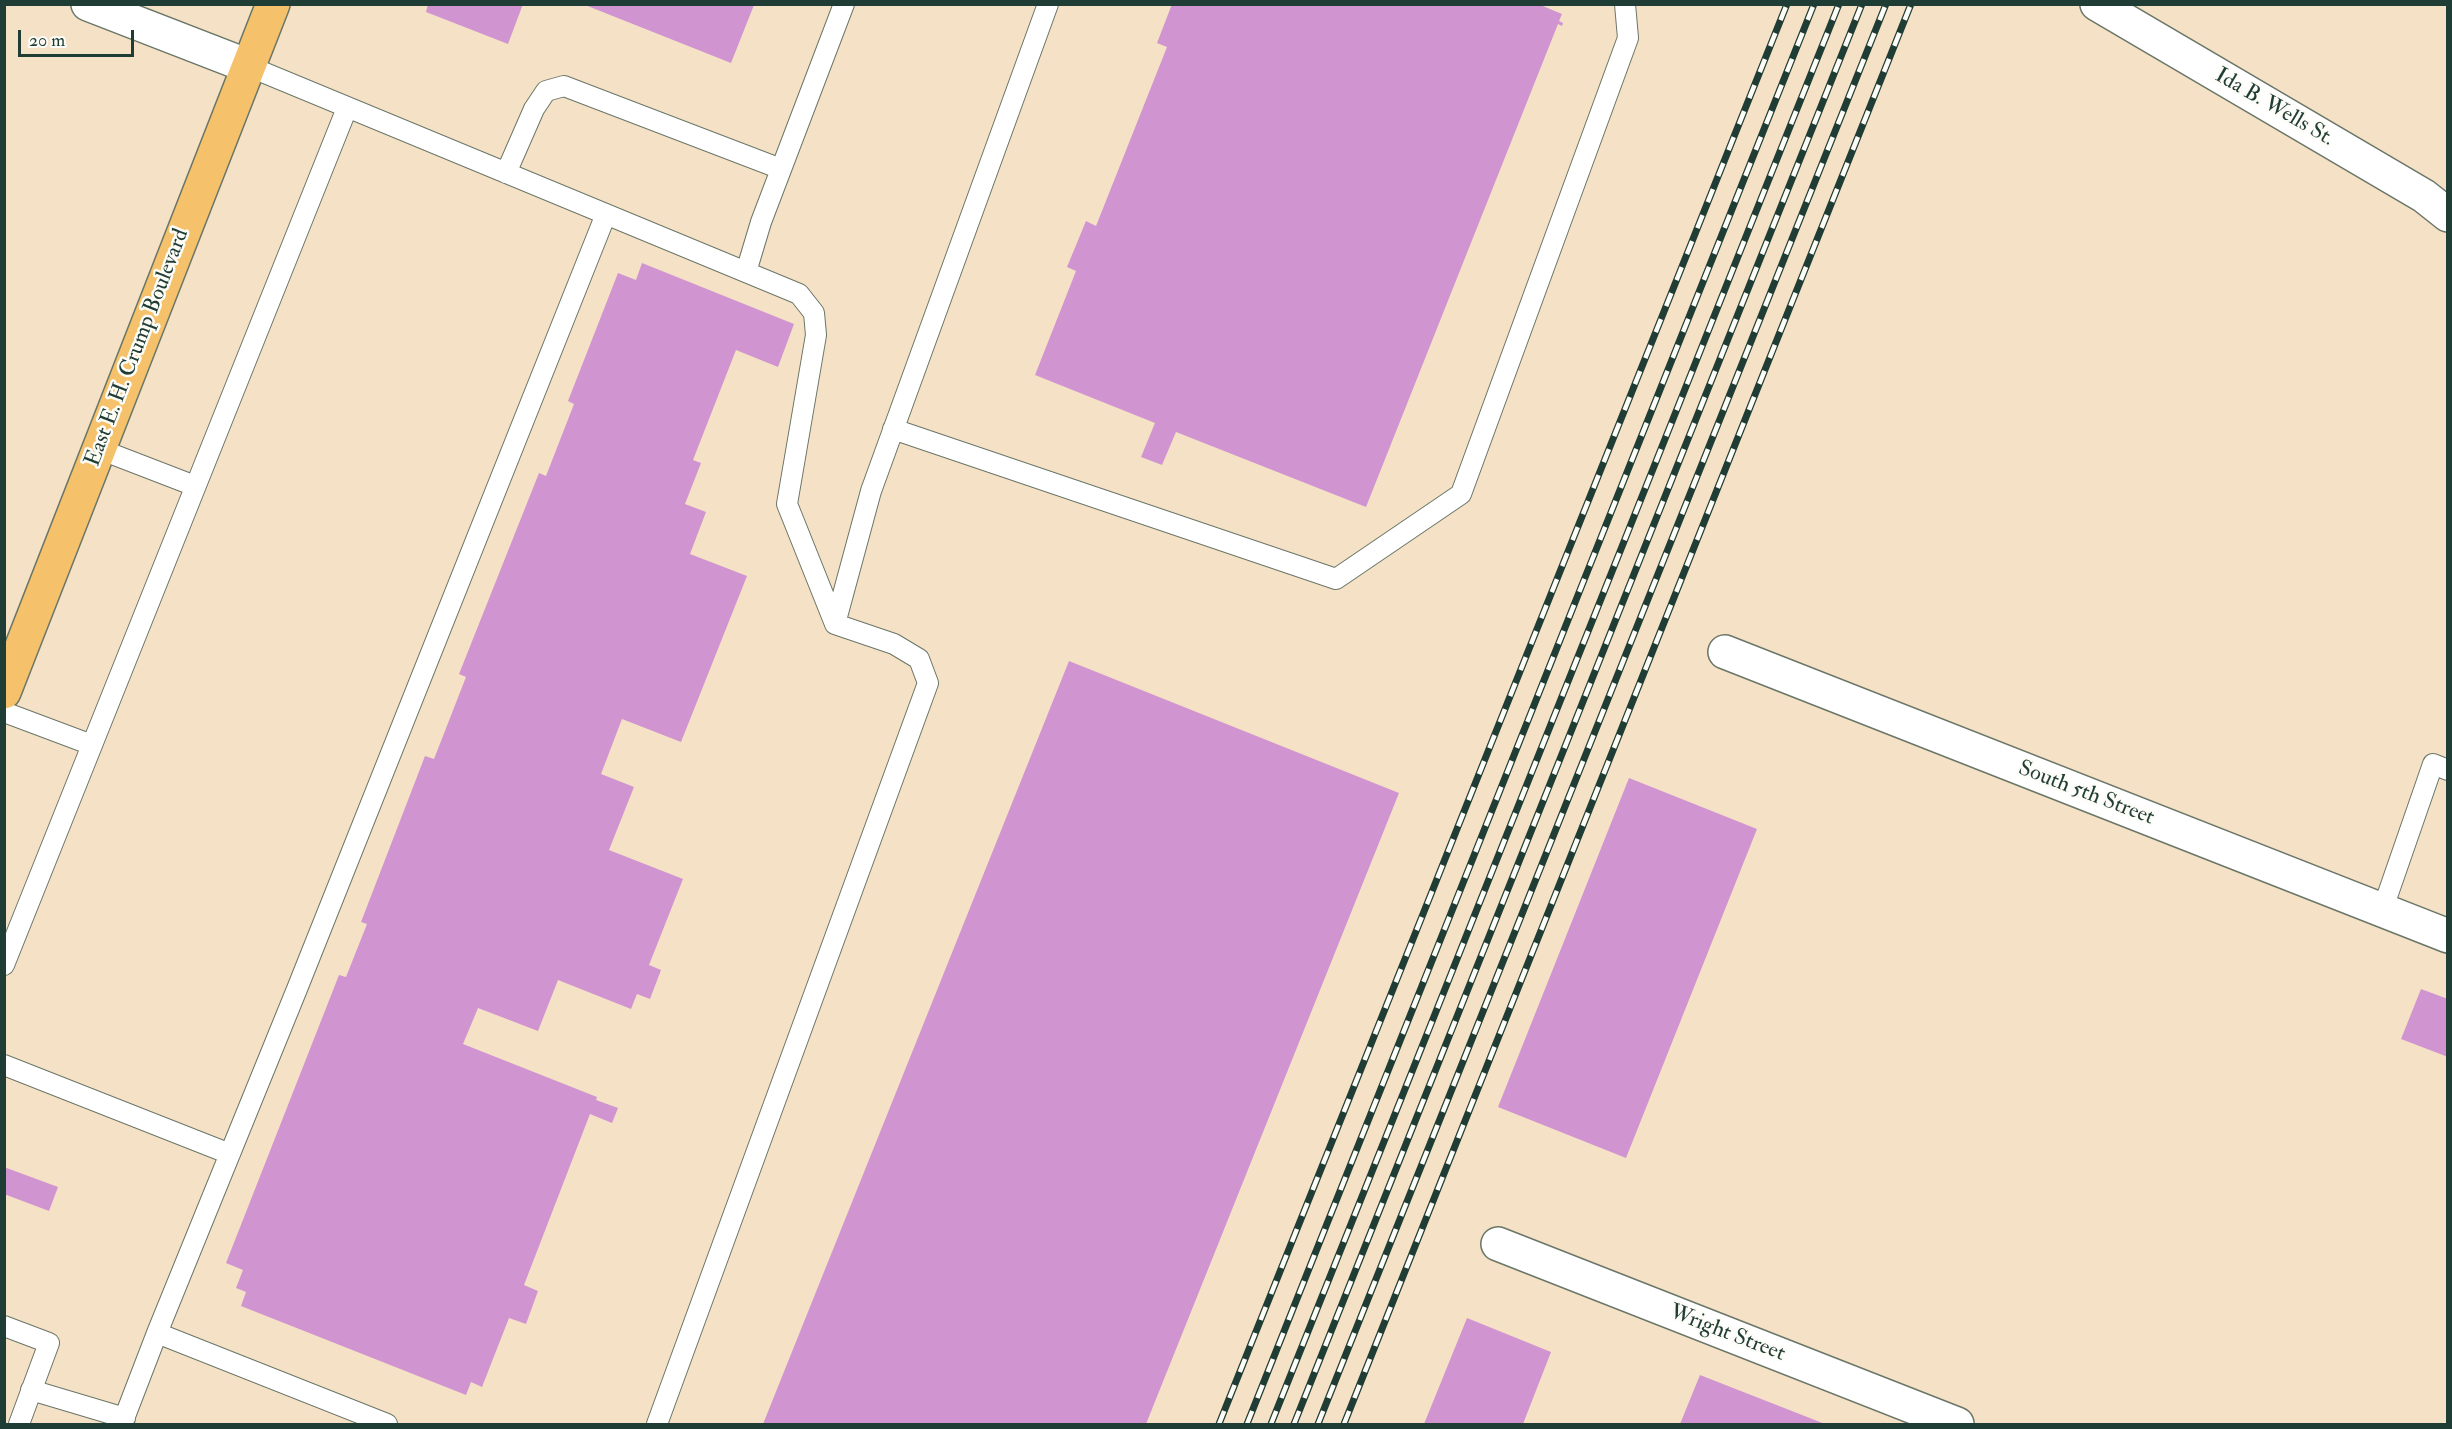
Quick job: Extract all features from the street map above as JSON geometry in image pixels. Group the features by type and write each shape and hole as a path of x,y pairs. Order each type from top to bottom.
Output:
{"main road":[{"name":"East E. H. Crump Boulevard","path":"4,692 273,4"}],"street":[{"path":"88,4 248,66"},
{"name":"Ida B. Wells St.","path":"2097,4 2424,196 2448,215"},
{"name":"South 5th Street","path":"1725,652 2448,936"},
{"name":"Wright Street","path":"1498,1244 1957,1425"}],"lane":[{"path":"746,272 781,169 844,4"},
{"path":"835,624 871,491 1048,4"},
{"path":"893,429 1336,579 1461,494 1628,38 1624,4"},
{"path":"248,66 799,294 813,313 816,335 787,504 835,624 894,644 920,659 928,683 657,1425"},
{"path":"506,173 534,109 546,91 564,86 781,169"},
{"path":"4,965 347,108"},
{"path":"31,1390 124,1421 157,1333 606,214"},
{"path":"99,449 195,486"},
{"path":"4,712 92,745"},
{"path":"2382,910 2433,764 2448,770"},
{"path":"4,1065 230,1154"},
{"path":"4,1326 49,1343 19,1425"},
{"path":"157,1333 387,1425"}],"building":[{"path":"428,4 523,4 508,44 426,12"},
{"path":"1172,4 1538,4 1562,14 1559,21 1563,23 1562,26 1558,24 1366,507 1176,432 1162,465 1141,457 1155,423 1035,375 1076,271 1067,267 1086,221 1096,226 1167,47 1157,43"},
{"path":"585,5 754,5 731,63"},
{"path":"642,263 794,324 778,367 736,350 693,460 701,463 685,504 706,512 690,554 747,576 681,742 622,719 601,774 634,787 609,850 683,879 649,965 661,970 650,999 637,994 631,1009 558,980 538,1031 478,1008 463,1044 597,1097 596,1100 618,1108 612,1123 590,1114 524,1285 538,1291 526,1324 509,1318 482,1387 471,1382 466,1395 241,1306 246,1292 236,1288 243,1270 226,1263 339,975 346,977 367,924 361,922 425,756 434,759 466,677 459,674 539,473 546,476 574,404 568,401 618,273 636,280"},
{"path":"1069,661 1399,793 1146,1424 763,1424"},
{"path":"1629,778 1757,829 1626,1158 1498,1107"},
{"path":"2421,989 2448,999 2448,1057 2401,1039"},
{"path":"4,1167 58,1187 49,1211 4,1194"},
{"path":"1467,1318 1551,1352 1523,1424 1424,1424"},
{"path":"1700,1375 1825,1424 1680,1424"}],"railway":[{"path":"1219,1424 1787,4"},
{"path":"1247,1424 1814,4"},
{"path":"1271,1424 1839,4"},
{"path":"1294,1424 1862,4"},
{"path":"1318,1424 1886,4"},
{"path":"1344,1424 1911,4"}]}
